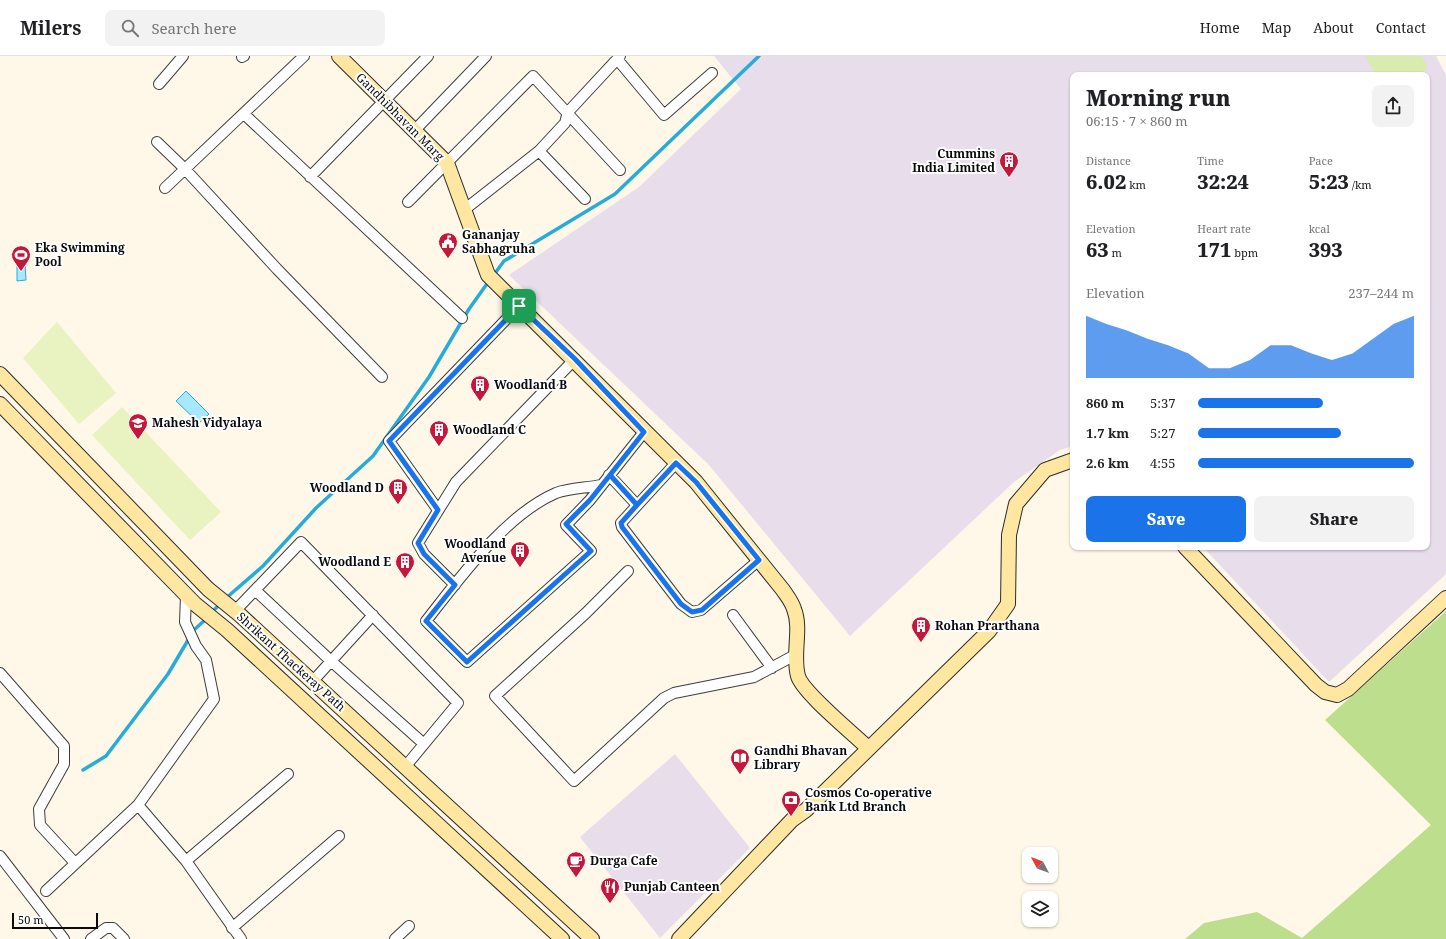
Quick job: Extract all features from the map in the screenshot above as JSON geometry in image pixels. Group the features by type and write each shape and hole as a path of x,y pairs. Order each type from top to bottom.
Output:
{"street":[{"path":"159,84 183,56"},
{"path":"165,188 184,168 244,114 304,56"},
{"name":"Gandhibhavan Marg","path":"339,56 447,163 464,210 492,278 575,359 644,432 696,482 783,590 794,609 797,627 795,655 798,677 812,694 868,748"},
{"path":"310,177 428,56"},
{"path":"414,131 486,56"},
{"path":"464,210 539,151 565,123 568,112 619,58 664,115 712,73"},
{"path":"408,202 533,76 568,112 620,170"},
{"path":"244,114 462,318"},
{"path":"157,142 184,168 277,269 382,377"},
{"path":"539,151 586,199"},
{"path":"438,510 389,441 519,306"},
{"path":"455,585 424,554 418,543 456,482 575,359"},
{"name":"Shrikant Thackeray Path","path":"0,374 208,590 232,609 592,939"},
{"name":"Shrikant Thackeray Path","path":"0,404 191,600 216,621 562,939"},
{"path":"601,485 557,493 535,506 507,527 476,560 426,621 467,662 591,551 566,524 590,500 644,432"},
{"path":"679,939 792,820 806,810 989,631 1008,604 1009,535 1016,504 1045,470 1070,461"},
{"path":"676,463 621,523 622,527 681,604 692,612 702,610 759,560"},
{"path":"610,475 637,505"},
{"path":"232,609 255,590 301,542 374,615 458,703 405,767"},
{"path":"1189,550 1316,685 1325,692 1337,695 1348,689 1446,598"},
{"path":"628,571 586,613 495,696 574,781 664,698 674,693 754,677 795,655"},
{"path":"255,590 331,661 424,744"},
{"path":"46,891 138,805 214,699 206,660 196,646 186,622 191,600"},
{"path":"312,682 374,615"},
{"path":"733,615 772,668"},
{"path":"0,673 64,746 64,764 39,809 40,825 76,863"},
{"path":"186,861 288,774"},
{"path":"138,805 186,861 241,939"},
{"path":"232,928 339,836"},
{"path":"0,856 64,939"},
{"path":"395,939 410,926"},
{"path":"91,939 106,928 113,928 124,939"}],"shaded area":[{"path":"714,56 1436,56 1446,75 1446,574 1329,682 1206,550 1430,550 1430,72 1070,72 1070,447 1060,450 1014,482 850,636 709,465 509,275 639,187 741,89"},
{"path":"675,754 750,848 660,938 580,837"}],"green space":[{"path":"1365,56 1422,56 1428,69 1422,72 1374,72"},
{"path":"57,322 116,393 79,424 23,358"},
{"path":"122,407 221,512 190,540 92,435"},
{"path":"1446,611 1446,939 1185,939 1204,923 1257,912 1302,938 1431,825 1325,720"}],"water":[{"name":"Eka Swimming Pool","path":"17,263 25,263 26,280 17,281"},
{"path":"186,391 209,414 199,423 176,401"}],"waterway":[{"path":"493,276 504,261 615,194 759,56"},
{"path":"225,599 263,566 316,508 373,456 429,377 469,309 489,281"},
{"path":"211,613 221,603"},
{"path":"83,770 106,756 168,674 194,630 207,618"}],"place":[{"name":"Cummins India Limited","path":"1009,178"},
{"name":"Gananjay Sabhagruha","path":"448,259"},
{"name":"Eka Swimming Pool","path":"21,272"},
{"name":"Woodland B","path":"480,402"},
{"name":"Mahesh Vidyalaya","path":"138,440"},
{"name":"Woodland C","path":"439,447"},
{"name":"Woodland D","path":"398,505"},
{"name":"Woodland Avenue","path":"520,568"},
{"name":"Woodland E","path":"405,579"},
{"name":"Rohan Prarthana","path":"921,643"},
{"name":"Gandhi Bhavan Library","path":"740,775"},
{"name":"Cosmos Co-operative Bank Ltd Branch","path":"791,817"},
{"name":"Durga Cafe","path":"576,878"},
{"name":"Punjab Canteen","path":"610,904"}],"route":[{"path":"519,306 389,441 438,510 418,543 424,554 455,585 426,621 467,662 591,551 566,524 590,500 610,475 637,505 676,463 696,482 759,560 702,610 692,612 681,604 622,527 621,523 637,505 610,475 644,432 575,359 519,306"}]}
